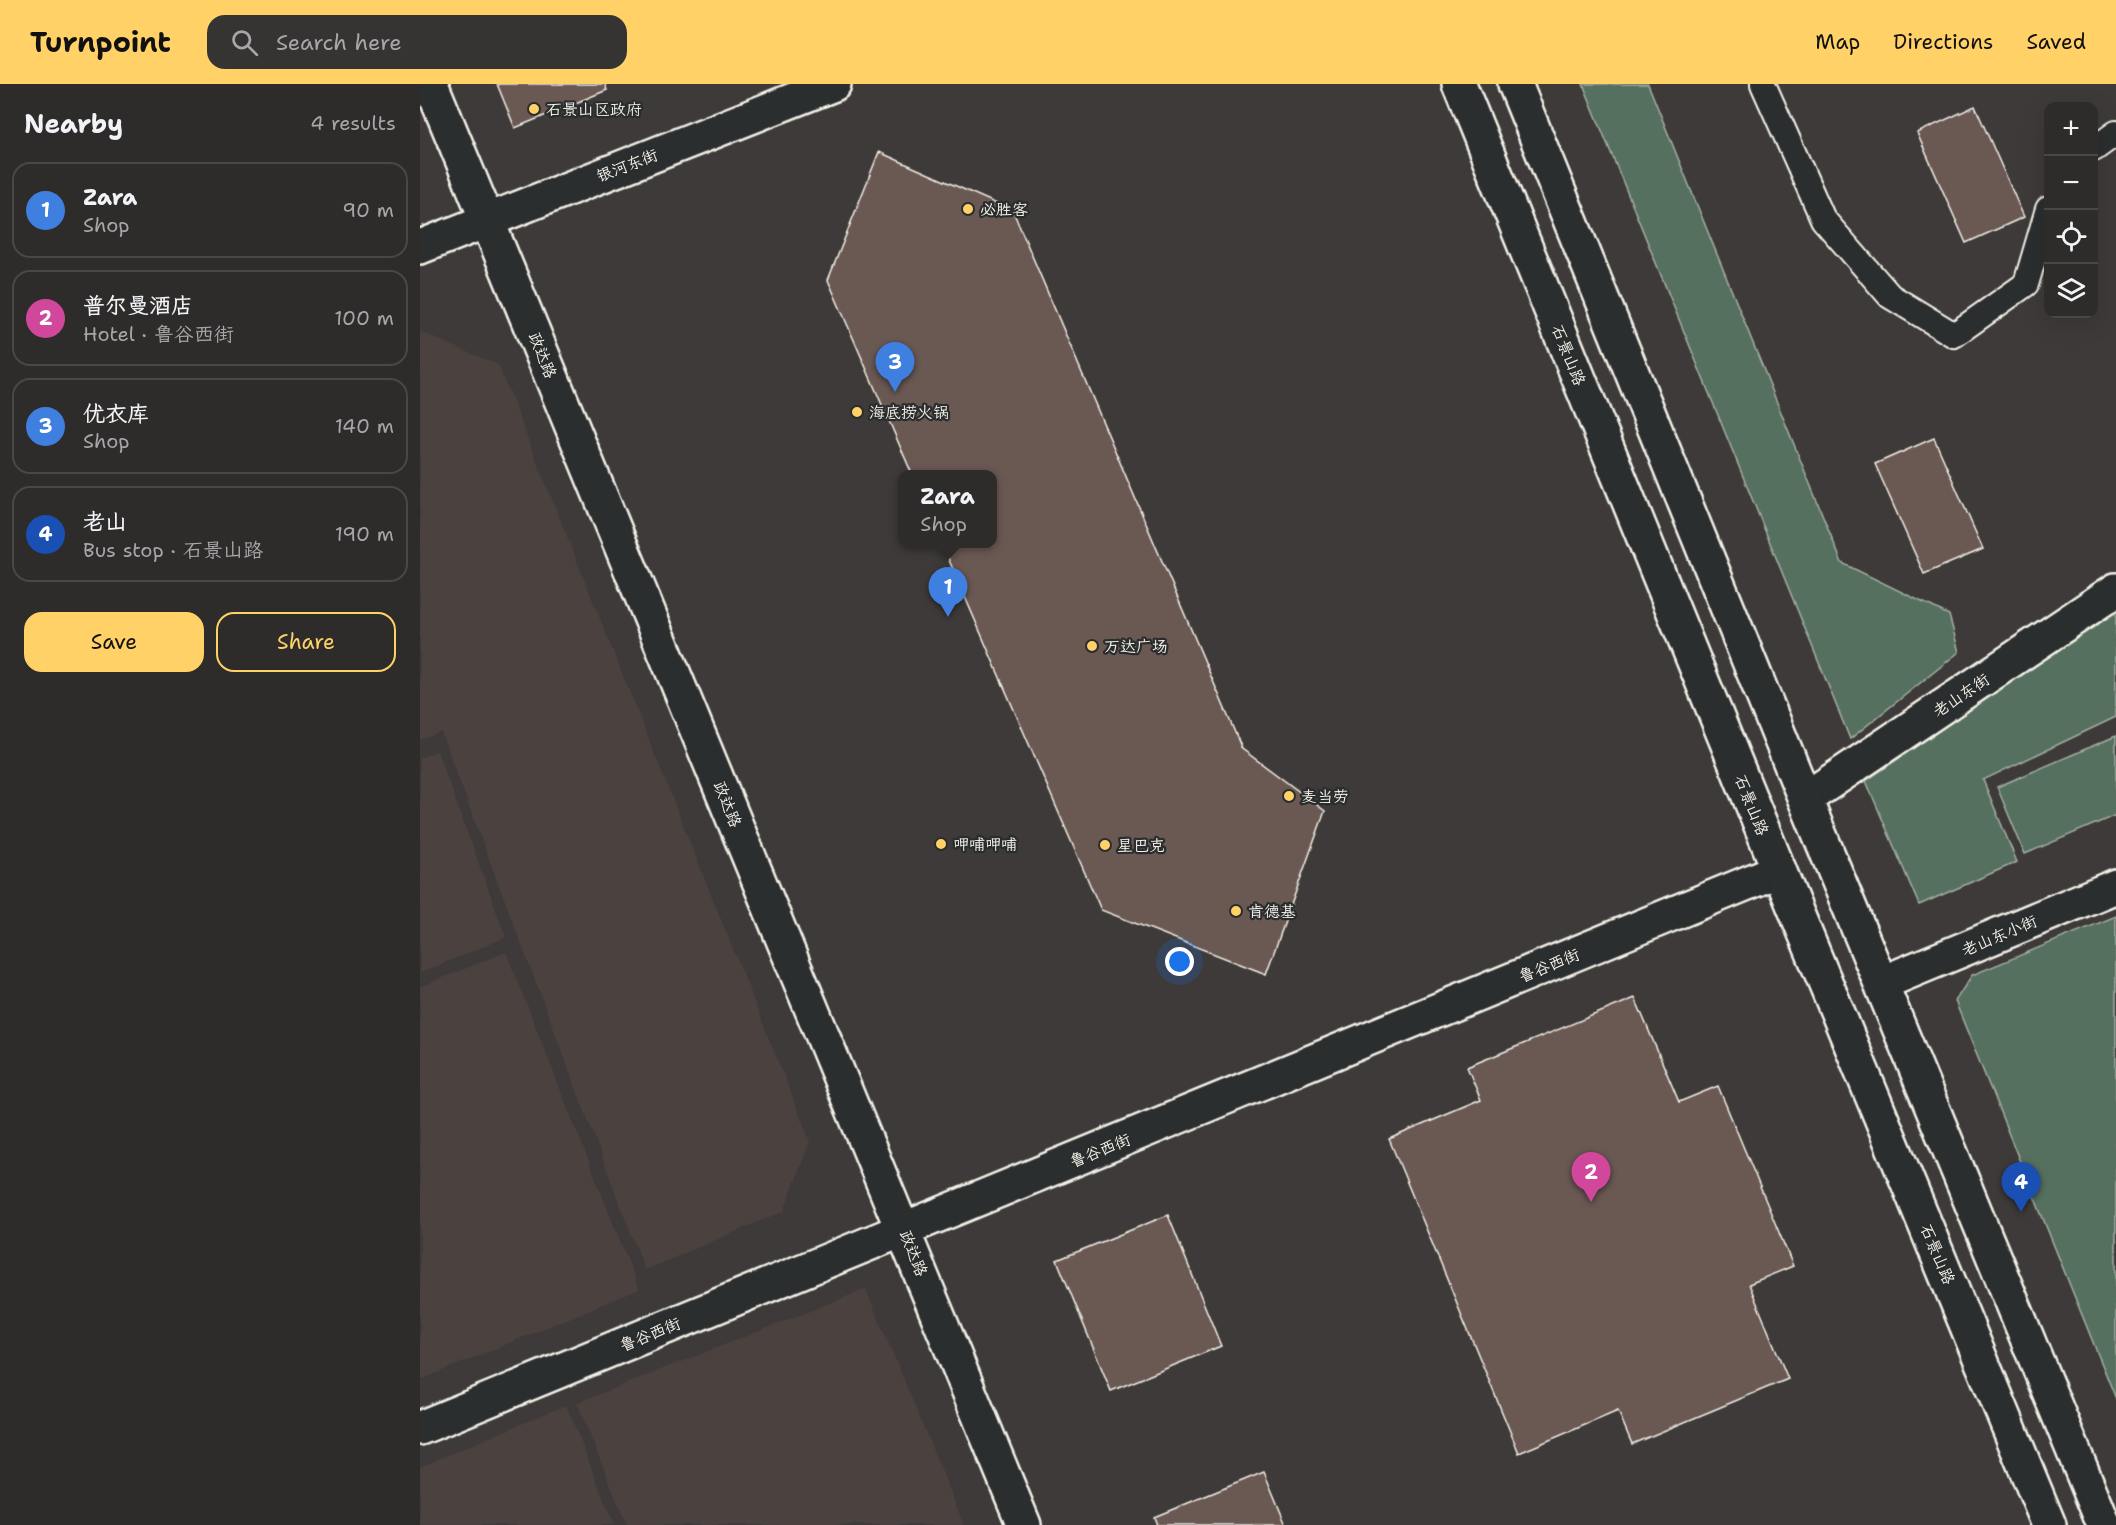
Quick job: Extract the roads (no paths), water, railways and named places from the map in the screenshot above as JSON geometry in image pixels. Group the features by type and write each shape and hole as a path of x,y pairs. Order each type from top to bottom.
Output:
{"main road":[{"name":"政达路","path":"431,84 1024,1525"},
{"name":"银河东街","path":"420,247 834,84"},
{"name":"石景山路","path":"1459,84 2049,1525"},
{"path":"1515,84 2102,1524"},
{"name":"老山东街","path":"1805,799 2116,590"},
{"name":"鲁谷西街","path":"420,1428 1779,870"},
{"name":"老山东小街","path":"1882,983 2116,886"}],"street":[{"path":"1763,84 1823,219 1890,296 1954,335 2026,284 2049,210"},
{"path":"2098,146 2116,134"}],"place":[{"name":"石景山区政府","path":"534,109"},
{"name":"必胜客","path":"968,209"},
{"name":"优衣库","path":"895,392"},
{"name":"海底捞火锅","path":"857,412"},
{"name":"Zara","path":"948,617"},
{"name":"万达广场","path":"1092,646"},
{"name":"麦当劳","path":"1289,796"},
{"name":"呷哺呷哺","path":"941,844"},
{"name":"星巴克","path":"1105,845"},
{"name":"肯德基","path":"1236,911"},
{"name":"普尔曼酒店","path":"1591,1202"},
{"name":"老山","path":"2021,1212"}]}
